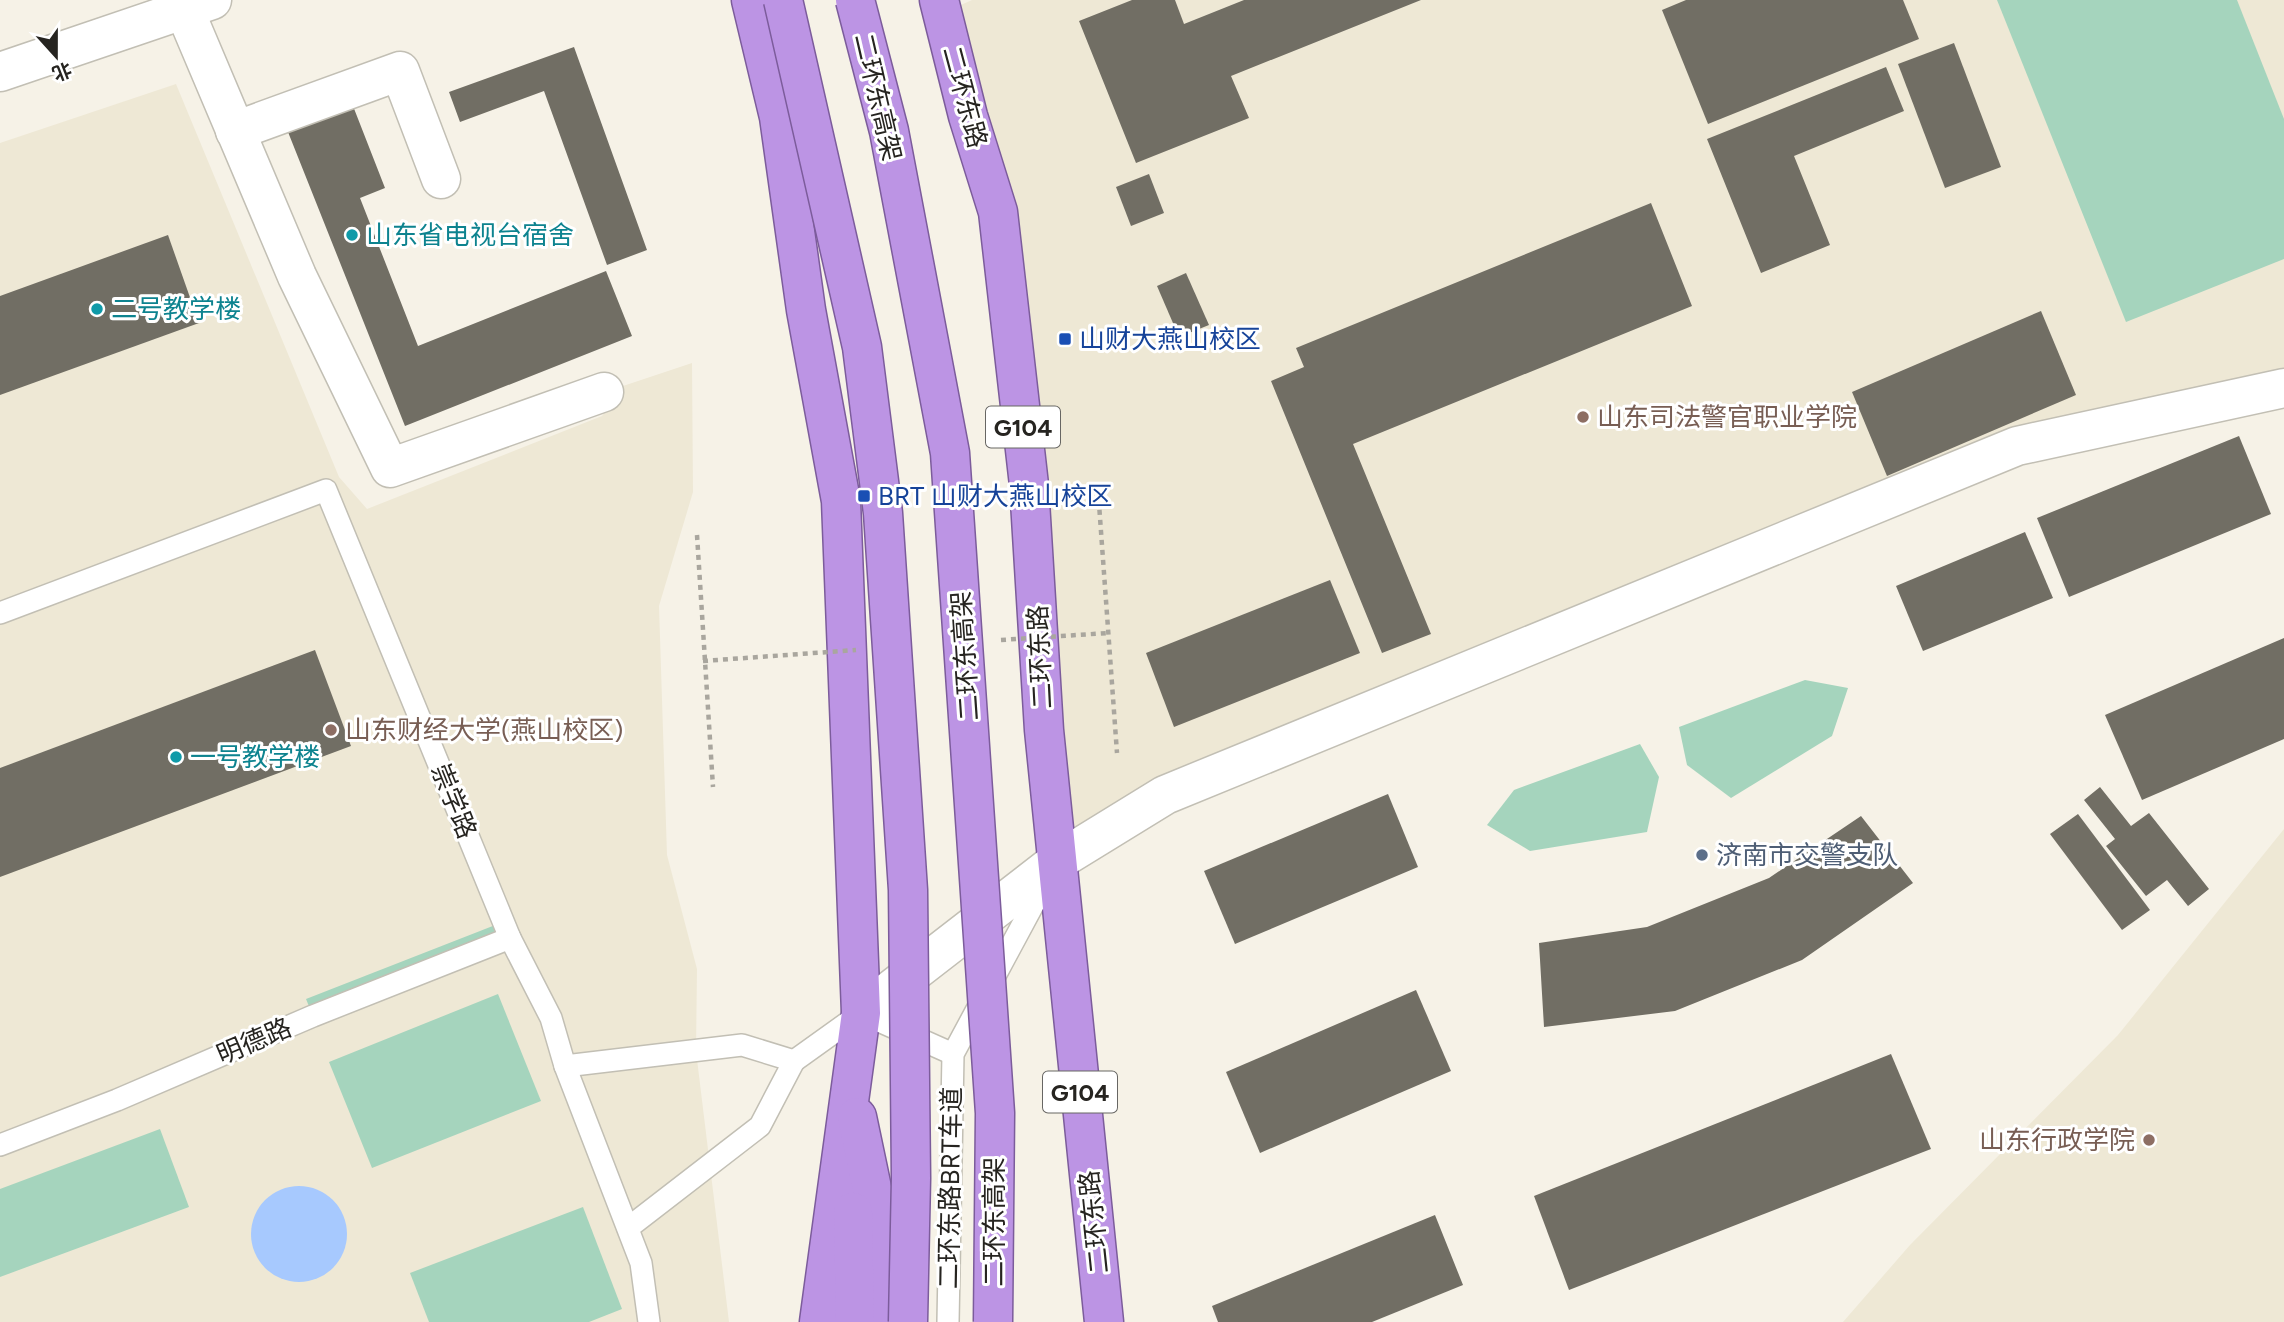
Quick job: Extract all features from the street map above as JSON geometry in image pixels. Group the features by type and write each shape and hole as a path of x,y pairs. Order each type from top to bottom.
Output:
{"highway":[{"path":"751,0 779,117 806,310 841,501 861,1013 819,1322"},
{"path":"783,0 862,347 883,513 908,890 911,1178 908,1322"},
{"name":"二环东高架","path":"855,0 888,131 950,453 995,1113 993,1322"},
{"name":"二环东路","path":"939,0 968,116 998,212 1030,485 1044,730 1104,1322"},
{"path":"851,1088 855,1322"},
{"path":"851,1088 886,1255 890,1322"}],"street":[{"path":"0,72 198,5 235,131 297,276 390,468 604,392"},
{"path":"235,131 400,71 441,179"},
{"path":"861,1013 1056,862 1165,795 2017,446 2284,388"}],"lane":[{"name":"崇学路","path":"0,612 326,490 510,939 551,1018 565,1066 641,1263 649,1322"},
{"name":"二环东路BRT车道","path":"948,1322 953,1054 1056,862"},
{"name":"明德路","path":"0,1145 117,1100 313,1016 510,939"},
{"name":"二环东路BRT车道","path":"861,1013 953,1054"},
{"path":"628,1228 760,1126 794,1061 861,1013"},
{"path":"565,1066 743,1045 794,1061"}],"path":[{"path":"1098,490 1117,753"},
{"path":"696,535 713,787"}],"shaded area":[{"name":"山东司法警官职业学院","path":"972,0 2284,0 2284,388 2017,447 1056,862 998,212 943,13"},
{"name":"山东财经大学(燕山校区)","path":"176,84 339,477 367,509 602,416 623,386 692,363 693,492 659,606 667,855 697,969 696,1051 729,1322 0,1322 0,143"},
{"name":"山东行政学院","path":"2284,829 2284,1322 1843,1322 1910,1245 2118,1035"}],"green space":[{"path":"1997,0 2237,0 2284,119 2284,259 2126,322"},
{"path":"1805,680 1848,688 1832,736 1731,798 1687,765 1679,727"},
{"path":"1640,744 1659,777 1647,832 1530,851 1487,825 1514,790"},
{"path":"503,922 510,938 313,1016 306,999"},
{"path":"498,994 541,1101 372,1168 329,1062"},
{"path":"160,1129 189,1207 0,1277 0,1189"},
{"path":"583,1207 622,1309 589,1322 429,1322 410,1273"}],"water":[{"path":"290,1186 308,1186 326,1194 339,1207 347,1225 344,1253 326,1274 308,1282 290,1282 272,1274 259,1261 251,1243 251,1225 259,1207 272,1194"}],"building":[{"path":"1132,0 1175,0 1184,24 1244,0 1421,0 1231,76 1249,118 1136,163 1079,21"},
{"path":"1686,0 1903,0 1919,39 1708,124 1662,10"},
{"path":"1954,43 2001,167 1945,188 1898,64"},
{"name":"山东省电视台宿舍","path":"574,47 647,250 607,265 544,91 460,122 449,92"},
{"path":"1886,67 1904,111 1794,156 1830,245 1761,273 1707,139"},
{"name":"山东省电视台宿舍","path":"353,106 385,188 360,198 418,346 606,271 632,336 405,426 288,132"},
{"path":"1149,174 1164,213 1131,226 1116,187"},
{"path":"1651,203 1692,306 1353,444 1431,634 1382,653 1271,381 1304,367 1296,348"},
{"name":"二号教学楼","path":"168,235 199,323 0,395 0,296"},
{"path":"1186,273 1209,325 1179,337 1157,286"},
{"path":"2041,311 2076,395 1887,476 1852,392"},
{"path":"2239,436 2271,514 2069,597 2037,518"},
{"path":"2025,532 2053,598 1923,651 1896,586"},
{"path":"1330,580 1360,653 1174,727 1146,653"},
{"path":"2284,638 2284,739 2142,800 2105,715"},
{"name":"一号教学楼","path":"315,650 351,746 0,877 0,768"},
{"path":"2100,787 2131,826 2149,813 2209,889 2188,906 2167,880 2146,896 2106,846 2115,839 2084,800"},
{"path":"1388,794 1418,867 1235,944 1204,871"},
{"path":"2078,814 2150,910 2122,930 2050,834"},
{"path":"1861,816 1913,883 1802,960 1675,1011 1544,1027 1539,943 1647,927 1769,878"},
{"path":"1416,990 1451,1071 1260,1153 1226,1072"},
{"path":"1891,1054 1931,1149 1569,1290 1534,1196"},
{"path":"1435,1215 1463,1285 1372,1322 1218,1322 1212,1306"}],"place":[{"name":"山东省电视台宿舍","path":"352,235"},
{"name":"二号教学楼","path":"97,309"},
{"name":"山财大燕山校区","path":"1065,339"},
{"name":"山东司法警官职业学院","path":"1583,417"},
{"name":"BRT 山财大燕山校区","path":"864,496"},
{"name":"山东财经大学(燕山校区)","path":"331,730"},
{"name":"一号教学楼","path":"176,757"},
{"name":"济南市交警支队","path":"1702,855"},
{"name":"山东行政学院","path":"2149,1140"}]}
